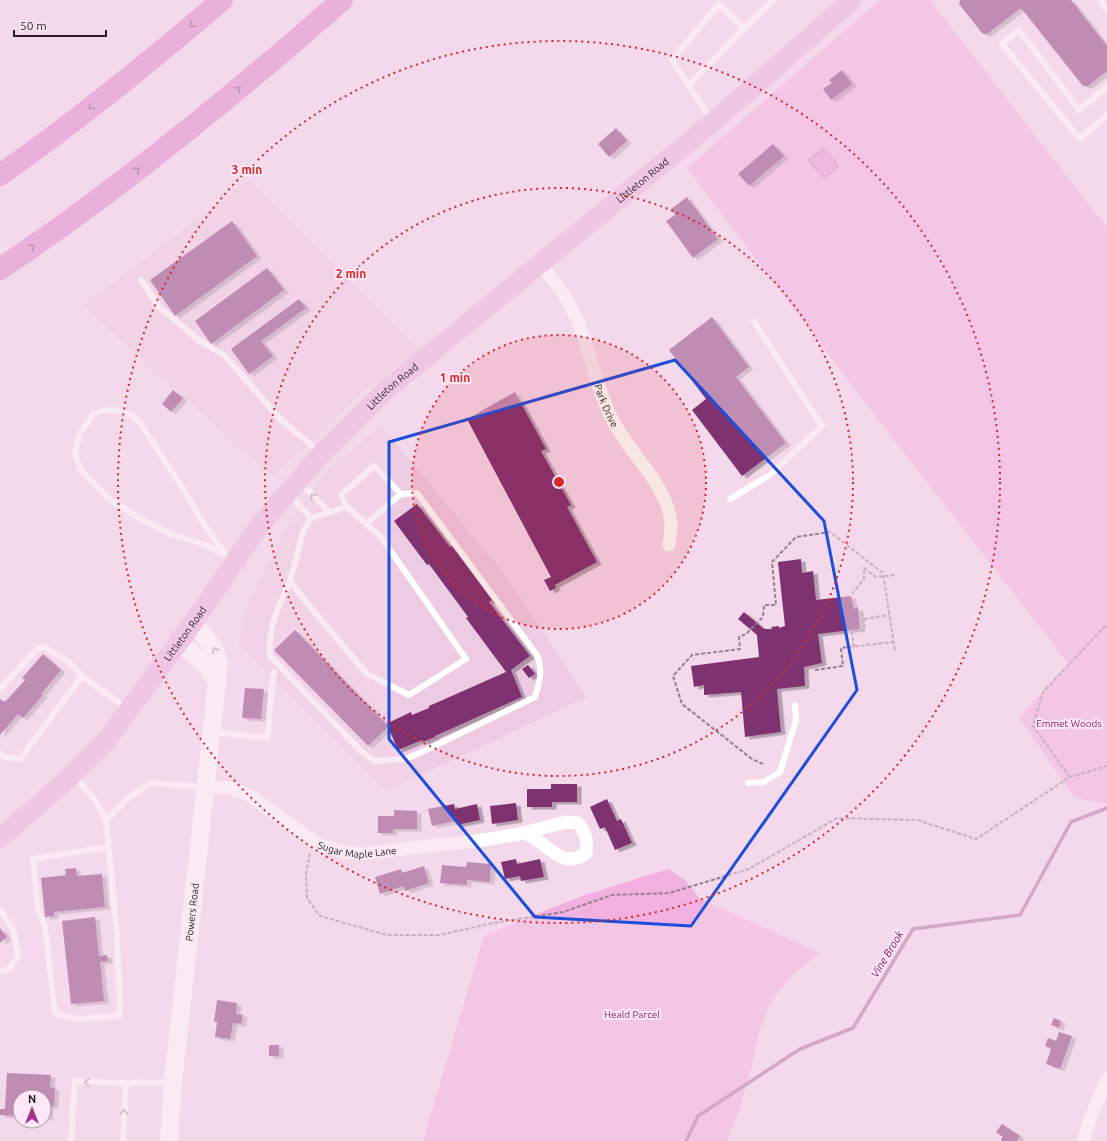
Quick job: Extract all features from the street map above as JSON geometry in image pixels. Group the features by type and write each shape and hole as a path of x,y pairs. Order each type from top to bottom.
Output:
{"highway":[{"path":"0,175 101,100 159,54 222,0"},
{"path":"0,269 75,217 149,161 201,120 342,0"}],"main road":[{"name":"Littleton Road","path":"0,838 73,774 106,741 192,624 230,559 322,453 386,390 713,122 852,0"},
{"name":"Powers Road","path":"169,1141 173,1082 219,664 218,655 209,640 192,624"},
{"path":"179,642 211,670 217,683"}],"street":[{"name":"Park Drive","path":"540,264 562,291 576,316 603,397 613,422 629,448 657,484 666,503 672,520 669,545"},
{"name":"Sugar Maple Lane","path":"206,787 230,788 250,796 318,844 342,852 362,854 435,844 470,842 525,833"},
{"path":"1083,1141 1090,1119 1107,1078"}],"lane":[{"path":"689,85 772,0"},
{"path":"1100,0 1107,10"},
{"path":"713,122 672,60 719,4 744,28"},
{"path":"1107,87 1079,110 1019,30 1002,44 1080,139 1107,115"},
{"path":"141,280 159,307 200,342 225,356 282,421 322,453"},
{"path":"730,499 770,475 822,426 754,322"},
{"path":"106,410 121,411 133,416 141,424 204,524 230,559 205,545 171,534 137,517 109,499 80,469 76,452 80,433 93,414 106,410"},
{"path":"290,581 367,674 409,694 466,659 381,537 367,523 347,507 341,494 374,466 401,494"},
{"path":"311,518 297,503 293,486 308,490 329,512"},
{"path":"347,507 311,518 303,532 290,581 273,619 269,640 270,656 362,752 375,761 405,759 535,697 540,684 541,666 537,655 417,493 401,494 367,523"},
{"path":"0,689 38,648 44,647 69,662 82,676 129,710"},
{"path":"212,732 268,738 274,672"},
{"path":"0,753 4,757 20,759 82,676"},
{"path":"748,783 764,782 780,772 796,720 796,705"},
{"path":"73,774 94,799 106,820 117,934 120,1016 76,1019 54,1014 45,927 38,909 33,859 108,847"},
{"path":"106,820 128,798 150,783 206,787"},
{"path":"0,909 14,932 18,956 10,968 0,972"},
{"path":"71,1141 75,1082 126,1084 173,1082"},
{"path":"123,1141 126,1084"}],"path":[{"path":"763,764 752,759 682,704 673,676 692,655 740,649 740,637 746,634 763,617 764,605 776,605 772,562 796,537 830,532 883,573 895,651"},
{"path":"852,594 864,579 864,568 876,577 896,574"},
{"path":"854,647 852,632 865,630 862,610"},
{"path":"864,619 889,615"},
{"path":"1070,777 1033,726 1043,692 1107,624"},
{"path":"815,670 843,666 841,648 893,642"},
{"path":"312,840 306,874 307,898 320,916 387,935 440,935 493,923 563,912 612,895 669,893 749,869 837,818 917,820 976,839 1070,777 1107,766"}],"highlighted area":[{"path":"675,360 824,521 857,690 691,926 535,917 389,739 389,442"}],"shaded area":[{"path":"823,148 839,166 824,178 808,160"},
{"path":"250,179 420,349 360,394 273,477 83,306"},
{"path":"381,425 507,578 586,697 385,792 238,644 248,604 285,530 326,472"}],"green space":[{"name":"Emmet Woods","path":"880,0 930,0 1107,228 1107,804 1075,798 1019,718 1068,663 873,413 687,168"},
{"name":"Heald Parcel","path":"668,869 685,880 699,898 820,953 796,972 779,990 767,1011 758,1035 752,1066 739,1111 726,1141 423,1141 484,936 585,895"}],"building":[{"path":"960,0 1071,0 1107,46 1107,71 1088,86 1083,86 1021,8 985,34 982,33 959,4"},
{"path":"842,70 852,84 831,100 823,89 832,83 829,80"},
{"path":"616,128 627,141 609,157 598,144"},
{"path":"773,144 784,156 749,186 738,174"},
{"path":"687,197 718,239 693,258 666,221 675,215 671,209"},
{"path":"232,221 257,256 175,316 150,280"},
{"path":"267,268 284,290 211,344 195,321"},
{"path":"299,299 306,308 261,341 273,356 249,374 231,349"},
{"path":"712,317 749,367 736,377 786,443 742,476 692,410 706,399 669,350"},
{"path":"173,390 183,398 171,412 162,404"},
{"path":"515,392 546,449 541,451 571,505 567,507 597,562 555,585 556,588 550,591 544,580 551,577 467,419"},
{"path":"417,504 450,547 452,546 492,600 489,602 530,656 511,670 522,697 435,737 423,742 422,740 398,750 388,727 368,746 274,650 295,630 386,724 411,712 412,715 429,708 429,706 506,672 466,618 468,617 429,564 427,565 394,521"},
{"path":"801,559 802,573 813,571 816,600 851,596 854,609 858,607 860,629 818,634 822,663 804,667 805,686 777,689 781,732 745,737 741,692 704,695 704,685 694,687 691,666 759,657 757,635 738,619 744,612 764,629 785,626 778,562"},
{"path":"43,654 61,670 41,694 43,695 23,718 18,714 0,735 0,699 5,702 25,680 22,678"},
{"path":"528,665 535,674 529,678 522,669"},
{"path":"245,688 264,689 261,719 242,718"},
{"path":"551,784 577,784 577,802 552,802 552,807 527,807 527,789 551,789"},
{"path":"607,799 617,821 621,819 632,843 615,850 605,827 600,829 590,807"},
{"path":"516,803 518,820 492,824 490,806"},
{"path":"454,804 455,809 477,804 480,820 456,825 455,821 432,826 428,809"},
{"path":"394,810 417,811 417,829 393,829 393,833 378,833 378,816 394,816"},
{"path":"516,859 517,864 540,859 544,877 521,881 520,876 505,879 501,862"},
{"path":"467,862 491,864 490,882 467,880 467,885 440,883 442,865 466,867"},
{"path":"424,866 429,883 405,891 404,886 380,894 375,877 401,869 402,873"},
{"path":"76,868 77,876 102,874 105,907 54,912 54,916 45,917 41,878 66,875 65,869"},
{"path":"95,917 99,956 107,955 108,961 100,962 104,1001 71,1004 62,921"},
{"path":"0,928 7,937 0,943"},
{"path":"217,1000 237,1003 236,1014 243,1015 241,1024 233,1023 230,1039 215,1037 217,1022 214,1022"},
{"path":"1054,1018 1061,1021 1059,1028 1051,1025"},
{"path":"1059,1032 1072,1036 1060,1069 1046,1064 1051,1049 1045,1046 1048,1038 1056,1041"},
{"path":"269,1045 279,1045 279,1056 269,1056"},
{"path":"7,1073 51,1075 50,1087 55,1088 54,1106 52,1106 52,1089 12,1089 12,1116 0,1115 0,1109 5,1109"},
{"path":"1002,1124 1020,1136 1017,1141 1002,1141 1001,1139 1003,1137 996,1132"}],"waterway":[{"name":"Vine Brook","path":"686,1141 698,1116 800,1049 853,1028 913,929 1020,915 1071,822 1107,808"}]}
